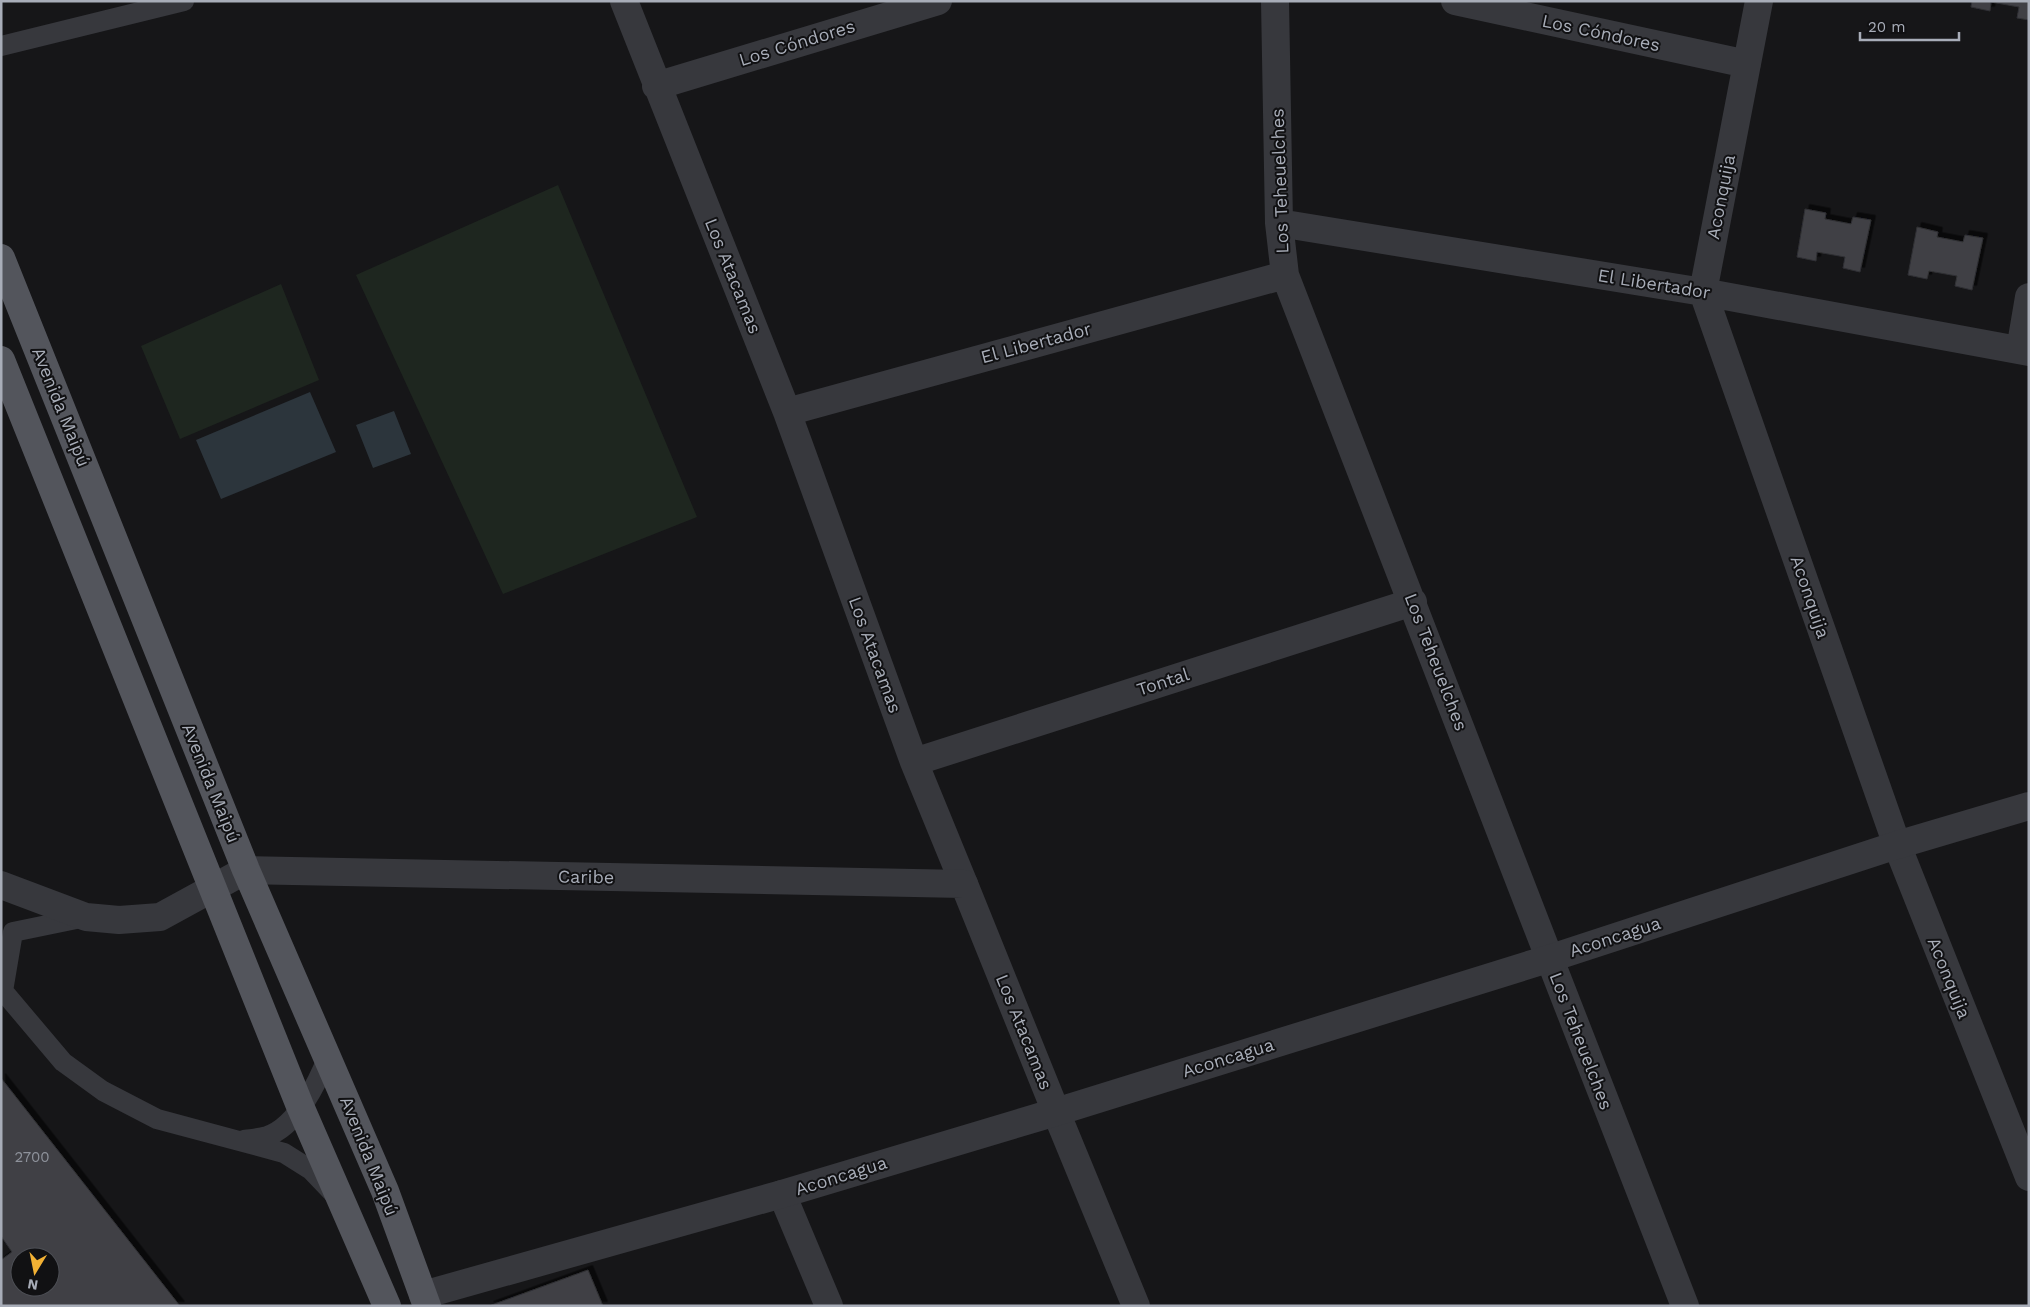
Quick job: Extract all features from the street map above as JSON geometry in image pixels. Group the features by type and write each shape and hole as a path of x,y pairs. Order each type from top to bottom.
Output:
{"main road":[{"name":"Avenida Maipú","path":"1,259 246,870 385,1190 425,1301"},
{"path":"1,360 300,1106 387,1306"}],"street":[{"name":"Los Atacamas","path":"624,1 656,86 788,412 914,762 1136,1306"},
{"name":"Los Cóndores","path":"656,86 938,1"},
{"name":"Los Teheuelches","path":"1275,1 1279,222 1285,275 1413,602 1548,959 1685,1306"},
{"name":"Los Cóndores","path":"1454,1 1747,64"},
{"name":"Aconquija","path":"1759,1 1703,292 1897,845 2029,1177"},
{"name":"El Libertador","path":"1279,222 1703,292 2024,351"},
{"name":"El Libertador","path":"788,412 1285,275"},
{"path":"2024,351 2029,297"},
{"name":"Tontal","path":"914,762 1413,602"},
{"name":"Aconcagua","path":"425,1301 1056,1112 1548,959 1897,845 2029,806"},
{"name":"Caribe","path":"246,870 964,884"},
{"path":"1,885 86,917 119,920 160,917 246,870"},
{"path":"782,1194 829,1306"}],"lane":[{"path":"1,46 184,1"},
{"path":"86,917 13,932 3,991 63,1062 104,1091 157,1119 242,1140 284,1153 311,1170 344,1204"},
{"path":"242,1140 269,1136 290,1122 318,1082 328,1056"}],"shaded area":[{"path":"558,185 697,517 503,594 356,275"},
{"path":"281,284 319,380 180,439 141,346"},
{"path":"310,392 336,452 221,499 196,440"},
{"path":"394,411 411,454 373,468 356,425"}],"building":[{"path":"1972,1 2029,1 2029,20 2017,18 2019,7 1991,2 1990,11 1971,7"},
{"path":"1805,209 1826,213 1825,219 1851,224 1853,217 1871,220 1860,272 1843,268 1845,257 1817,252 1816,261 1797,257"},
{"path":"1917,227 1938,232 1937,237 1963,242 1965,235 1983,238 1972,290 1955,286 1957,276 1929,271 1927,279 1908,275"},
{"path":"1,1078 180,1306 1,1306 1,1260 10,1253 10,1297 60,1297 60,1247 10,1247 10,1249 1,1236"},
{"path":"588,1270 603,1306 489,1306"}]}
